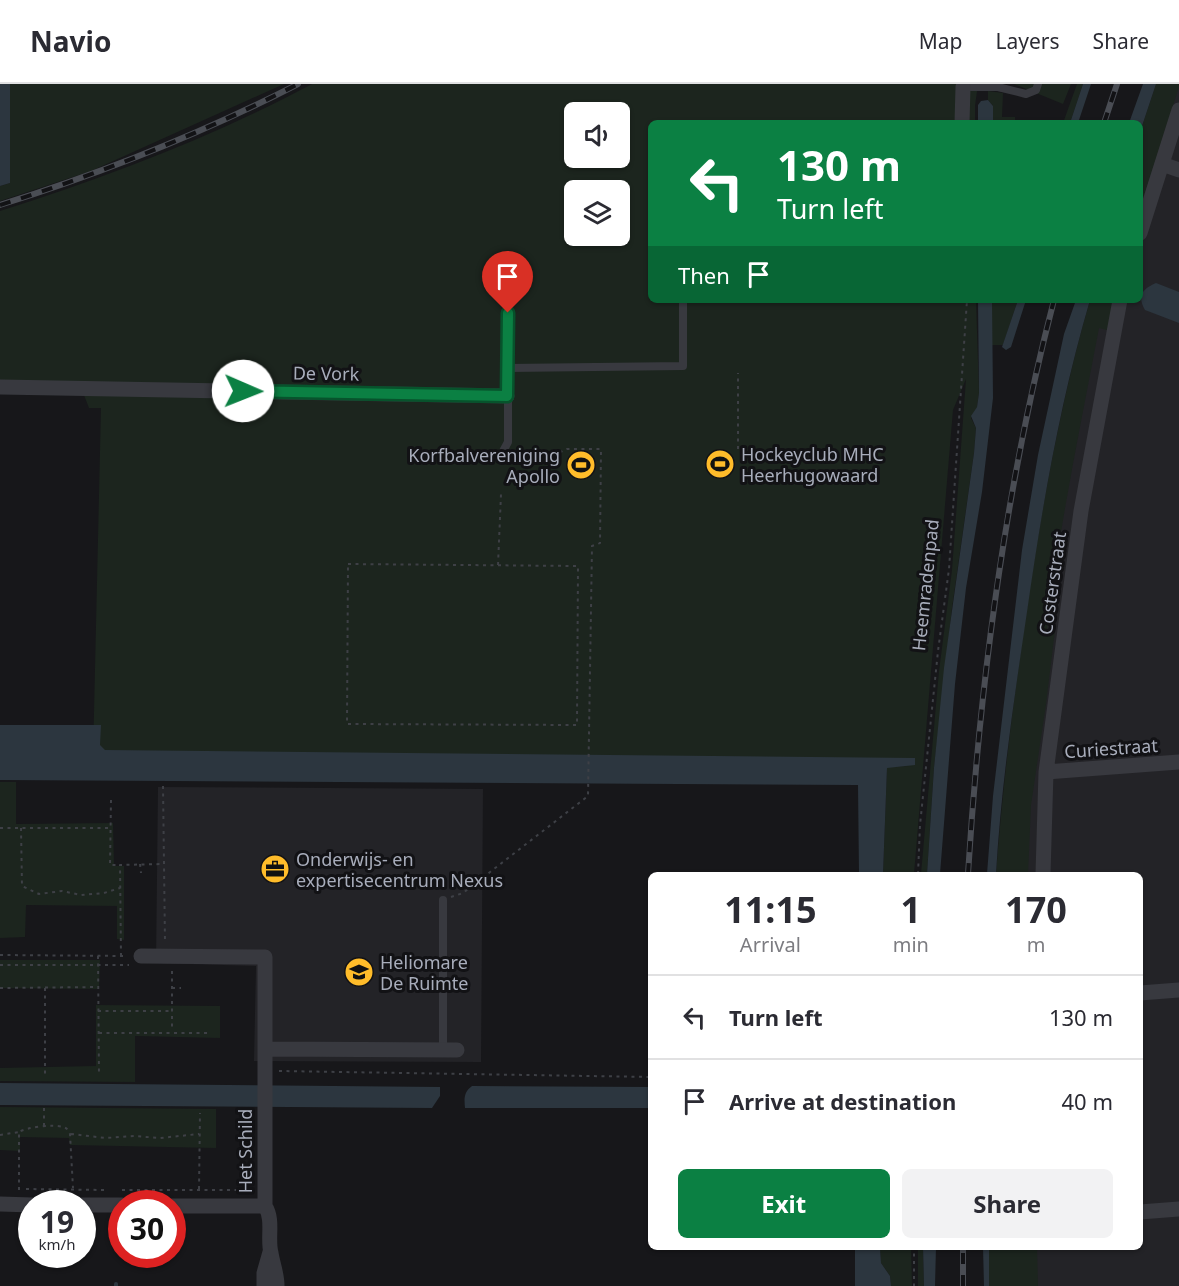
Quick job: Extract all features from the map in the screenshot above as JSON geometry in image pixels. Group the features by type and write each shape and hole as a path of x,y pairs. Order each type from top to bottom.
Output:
{"street":[{"path":"962,120 963,87"},
{"path":"1143,224 1179,110"},
{"path":"1162,164 1179,170"},
{"name":"Costerstraat","path":"1043,872 1046,772 1081,511 1119,303"},
{"name":"De Vork","path":"0,387 507,396"},
{"name":"Curiestraat","path":"1046,772 1179,762"},
{"name":"Het Schild","path":"135,961 168,956 265,957 265,1206 269,1213 270,1252 264,1273 264,1286"},
{"path":"1143,993 1179,990"},
{"path":"265,1049 450,1050"},
{"path":"0,1204 18,1200"},
{"path":"186,1206 265,1206"},
{"path":"1143,1212 1179,1209"},
{"name":"Het Schild","path":"270,1252 278,1274 277,1286"}],"lane":[{"path":"963,87 998,87 1026,94 1035,90 1038,84"},
{"path":"507,368 683,366 683,303"},
{"path":"501,455 508,442 508,313"},
{"path":"443,900 450,1050"}],"path":[{"name":"Heemradenpad","path":"918,872 920,825 949,569 967,303"},
{"path":"738,373 738,449"},
{"path":"443,900 463,893 588,796 592,546 600,543 601,449 567,449 554,455"},
{"path":"498,565 501,494"},
{"path":"348,564 498,565 578,566 577,726 347,724 348,564"},
{"path":"163,786 164,864 168,956 172,988 172,1033"},
{"path":"111,800 110,865 164,864"},
{"path":"0,828 110,828"},
{"path":"21,828 22,886 39,894 62,891 81,895 120,888"},
{"path":"140,864 141,873"},
{"path":"120,865 121,956"},
{"path":"0,955 121,956 135,961"},
{"path":"98,956 99,1076"},
{"path":"0,965 98,965 135,961"},
{"path":"0,988 98,987"},
{"path":"45,988 45,1074"},
{"path":"172,988 181,988"},
{"path":"98,1011 172,1011"},
{"path":"99,1033 209,1033"},
{"path":"265,1075 648,1077"},
{"path":"44,1108 44,1127"},
{"path":"200,1113 200,1206"},
{"path":"0,1135 19,1132 25,1128 62,1126 70,1134 106,1138 134,1136 160,1138 199,1134"},
{"path":"19,1132 23,1190"},
{"path":"70,1134 73,1190"},
{"path":"10,1189 18,1195"},
{"path":"96,1190 107,1190"},
{"path":"186,1190 255,1190"},
{"path":"914,1250 914,1286"}],"shaded area":[{"path":"0,84 10,84 10,183 0,186"},
{"path":"10,84 284,84 91,171 0,201 0,186 10,183"},
{"path":"312,84 978,84 975,120 648,120 648,303 976,303 979,393 977,407 971,418 976,428 974,453 952,608 934,768 927,872 921,872 939,671 952,570 966,379 953,410 914,872 883,872 887,767 913,767 93,756 101,408 89,408 82,390 0,389 0,211 80,184 198,139"},
{"path":"1014,84 1071,84 1063,104"},
{"path":"1077,84 1083,84 1071,120 1064,120"},
{"path":"1083,84 1091,84 1079,120 1071,120"},
{"path":"1143,84 1156,84 1143,123 1143,120 1130,120"},
{"path":"1156,84 1179,84 1143,199 1143,123"},
{"path":"1179,84 1179,1286 996,1286 996,1250 1143,1250 1143,872 1015,872 1053,490 1094,303 1143,303 1143,145"},
{"path":"988,91 1003,93 1002,117 1015,117 1015,120 993,120 993,106 988,100"},
{"path":"988,100 993,106 993,120 978,120 978,105 981,101"},
{"path":"1156,283 1179,292 1179,323 1145,310 1142,303 1143,292"},
{"path":"978,303 992,303 993,398 955,684 940,872 927,872 944,668 974,453 976,428 971,416 977,407 979,393"},
{"path":"992,303 1017,303 1003,345 992,345"},
{"path":"1017,303 1025,303 1011,347 1006,350 1002,347"},
{"path":"1075,303 1089,303 1061,416 1033,573 1008,743 996,872 987,872 993,796 1022,550 1038,455 1064,334"},
{"path":"1089,303 1114,303 1107,330 1099,328 1058,553 1047,629 1055,630 1031,805 1028,872 996,872 1010,734 1035,557 1062,409"},
{"path":"0,725 101,725 100,745 105,750 915,758 915,765 887,768 883,872 859,872 858,785 0,780"},
{"path":"0,782 16,782 16,824 113,823 114,866 124,866 124,940 117,939 117,906 26,905 25,937 0,938"},
{"path":"158,787 483,789 481,1062 254,1061 256,966 156,963"},
{"path":"0,960 100,960 99,989 0,988"},
{"path":"96,1005 220,1006 220,1038 135,1036 135,1082 0,1081 0,1068 96,1066"},
{"path":"0,1083 440,1087 440,1096 432,1108 0,1105"},
{"path":"472,1086 648,1087 648,1108 465,1108 467,1091"},
{"path":"0,1107 216,1109 216,1148 70,1145 69,1138 20,1137 20,1151 0,1150"},
{"path":"855,1250 880,1250 881,1263 890,1276 891,1286 855,1286"},
{"path":"880,1250 911,1250 912,1286 891,1286 890,1276 881,1263"},
{"path":"918,1250 923,1250 924,1286 918,1286"},
{"path":"923,1250 936,1250 935,1286 924,1286"},
{"path":"983,1250 989,1250 989,1286 984,1286"},
{"path":"989,1250 1037,1250 1038,1286 989,1286"}],"railway":[{"path":"0,205 152,151 298,84"},
{"path":"1105,120 1117,84"},
{"path":"968,872 980,729 997,585 1022,442 1053,303"},
{"path":"963,1250 963,1286"}],"place":[{"name":"Hockeyclub MHC Heerhugowaard","path":"720,464"},
{"name":"Korfbalvereniging Apollo","path":"581,465"},
{"name":"Onderwijs- en expertisecentrum Nexus","path":"275,869"},
{"name":"Heliomare De Ruimte","path":"359,972"}],"route":[{"path":"243,391 507,396 508,313"}]}
